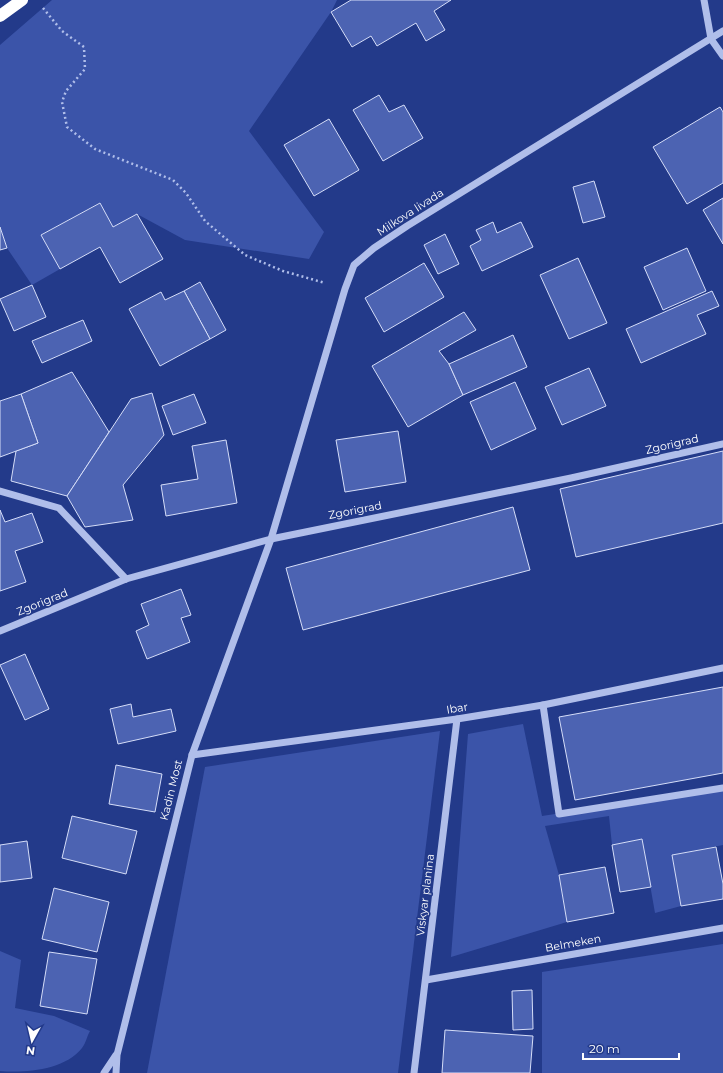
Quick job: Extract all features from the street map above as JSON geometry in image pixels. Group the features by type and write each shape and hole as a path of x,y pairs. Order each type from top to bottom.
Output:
{"highway":[{"path":"0,16 22,0"}],"street":[{"path":"704,0 711,39 723,56"},
{"name":"Milkova livada","path":"270,539 345,288 354,265 374,248 407,226 723,31"},
{"name":"Zgorigrad","path":"0,631 126,580 270,539 572,478 723,444"},
{"path":"0,490 59,508 126,580"},
{"name":"Kadin Most","path":"116,1073 117,1054 192,755 270,539"},
{"name":"Ibar","path":"192,755 457,720 543,705 723,668"},
{"path":"543,705 559,814 723,788"},
{"name":"Viskyar planina","path":"414,1073 457,720"},
{"name":"Belmeken","path":"426,980 723,928"},
{"name":"Kadin Most","path":"104,1073 117,1054"}],"path":[{"path":"42,6 62,31 84,47 84,69 66,91 62,102 67,127 95,149 172,180 186,193 205,221 245,255 283,271 345,288"}],"shaded area":[{"path":"52,0 337,0 331,12 249,131 324,232 309,259 185,240 137,214 113,227 99,203 41,235 60,269 32,285 7,248 0,227 0,45"},
{"path":"523,724 542,816 723,788 723,845 672,855 681,906 655,913 642,839 612,845 609,816 545,826 559,875 567,922 451,957 468,734"},
{"path":"440,731 398,1073 147,1073 205,767"},
{"path":"723,944 723,1073 542,1073 542,972"},
{"path":"0,951 21,960 15,1008 54,1016 90,1031 82,1048 66,1061 33,1070 0,1071"}],"building":[{"path":"351,0 451,0 434,11 445,30 426,41 416,23 377,46 371,36 352,47 331,12"},
{"path":"379,95 389,112 404,105 423,138 383,161 353,110"},
{"path":"720,107 723,112 723,183 687,204 653,147"},
{"path":"329,119 359,170 314,196 284,145"},
{"path":"594,181 605,217 583,223 573,187"},
{"path":"723,198 723,244 703,210"},
{"path":"100,203 113,227 137,214 163,259 120,283 100,247 60,269 41,235"},
{"path":"493,222 497,233 521,222 533,247 482,271 470,246 481,240 476,230"},
{"path":"0,227 7,248 0,250"},
{"path":"445,234 459,264 438,274 424,245"},
{"path":"687,248 706,291 663,310 644,267"},
{"path":"578,258 607,323 569,339 540,275"},
{"path":"424,263 444,297 384,332 365,298"},
{"path":"200,282 226,330 210,339 184,291"},
{"path":"32,285 46,317 14,331 0,299"},
{"path":"184,291 210,339 160,366 129,309 161,292 165,300"},
{"path":"712,291 719,306 697,315 706,334 641,363 626,329"},
{"path":"464,312 476,330 439,351 449,364 463,395 408,427 372,366"},
{"path":"83,320 92,341 42,363 32,341"},
{"path":"513,335 527,367 463,395 449,364"},
{"path":"589,368 606,406 562,425 545,387"},
{"path":"72,372 109,432 67,496 11,481 16,451 38,443 21,394"},
{"path":"515,382 536,429 491,450 470,402"},
{"path":"152,393 164,435 123,485 133,520 85,527 67,496 131,399"},
{"path":"21,394 38,443 0,457 0,401"},
{"path":"194,394 206,423 173,435 162,406"},
{"path":"398,431 406,482 345,492 336,440"},
{"path":"226,440 237,503 166,516 161,485 198,479 192,446"},
{"path":"723,451 723,523 576,557 560,489"},
{"path":"513,507 530,570 303,630 286,568"},
{"path":"0,510 5,522 32,513 43,542 15,551 26,582 0,591"},
{"path":"181,589 191,615 181,618 190,642 147,659 136,631 149,625 141,604"},
{"path":"25,654 49,709 25,720 0,665"},
{"path":"723,687 723,773 575,800 559,717"},
{"path":"131,704 133,717 171,709 176,731 118,744 110,709"},
{"path":"116,765 162,774 155,812 109,804"},
{"path":"72,816 137,831 126,874 62,858"},
{"path":"642,839 651,887 620,892 612,845"},
{"path":"27,841 32,878 0,882 0,845"},
{"path":"716,847 723,884 723,899 681,906 672,855"},
{"path":"605,867 614,913 567,922 559,875"},
{"path":"54,888 109,902 97,952 42,939"},
{"path":"49,952 97,959 87,1014 40,1006"},
{"path":"532,990 533,1029 513,1030 512,991"},
{"path":"445,1030 533,1036 530,1073 442,1073"}]}
